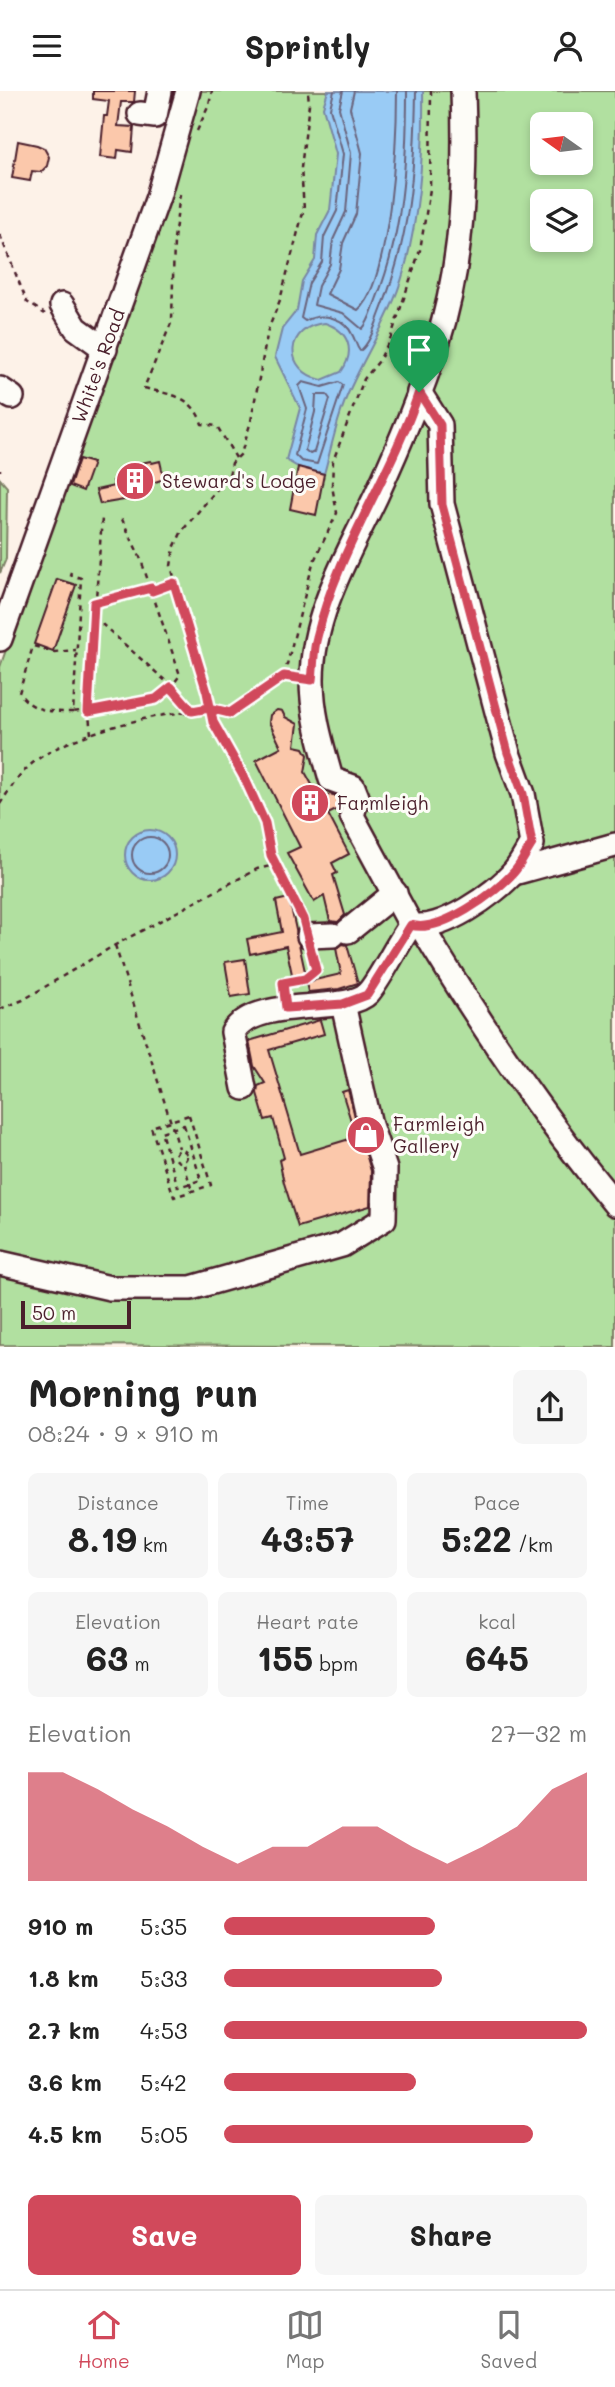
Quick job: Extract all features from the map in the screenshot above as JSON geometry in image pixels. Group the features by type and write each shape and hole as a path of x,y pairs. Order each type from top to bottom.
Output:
{"street":[{"path":"140,114 155,116 160,91"},
{"name":"White's Road","path":"0,639 158,197 188,91"},
{"path":"463,91 466,164 454,266 438,341 407,430 339,570 316,638 312,680 317,730 331,779 353,787 357,797 352,816 395,893 497,1048 569,1149 615,1204"},
{"path":"62,305 76,328 105,349"},
{"path":"244,1088 233,1032 239,1022 286,1008 343,1004 367,995 416,925 459,914 479,903 514,873 532,844 442,505 440,425 419,392"},
{"path":"514,873 615,845"},
{"path":"309,936 341,933 395,893"},
{"path":"0,1263 110,1288 191,1288 342,1245 384,1219 385,1169 370,1125 343,1004"}],"path":[{"path":"193,139 209,105 212,91"},
{"path":"286,1008 283,983 305,979 316,970 309,936 292,894 275,865 265,823 245,779 213,722 171,566 178,540 196,512 229,475 236,458 241,454 251,421 268,330 280,300 304,209 301,168 309,104 308,91"},
{"path":"0,804 15,781 34,761 91,734 126,723 209,708 230,713 284,676 313,563 337,513 332,486 333,461 364,379 379,361 391,337 420,250 429,189 431,91"},
{"path":"181,190 174,239 172,321 144,388 179,397 197,408 202,424 217,426 236,458"},
{"path":"0,235 27,302 76,328"},
{"path":"76,650 54,652 33,646 19,685 19,693 30,706 46,712 88,712 156,699 171,687 180,675 152,590 120,515"},
{"path":"91,734 88,712 102,518"},
{"path":"72,572 70,575 81,578 73,712"},
{"path":"94,603 174,583"},
{"path":"94,616 171,687 192,711"},
{"path":"284,676 312,680"},
{"path":"0,1009 23,1000 115,945 257,869 275,865"},
{"path":"115,945 172,1128 179,1148 186,1154"},
{"path":"189,1115 211,1185 192,1191 174,1197 151,1127 189,1115"},
{"path":"184,1125 201,1180 178,1187 161,1132 172,1128 184,1125"},
{"path":"177,1158 179,1148"},
{"path":"186,1154 192,1152"},
{"path":"186,1154 184,1164 192,1191"},
{"path":"170,1160 177,1158"},
{"path":"177,1158 184,1164"}],"green space":[{"name":"Farmleigh","path":"194,91 615,91 615,1347 0,1345 0,667 70,468"},
{"path":"0,479 7,487 6,559 0,573"}],"water":[{"path":"328,91 423,91 420,182 404,271 387,315 346,397 324,474 298,467 286,460 300,408 275,357 282,329 297,310 302,281 315,260 317,235 330,210 336,154 323,107","holes":["325,323 345,336 349,349 348,357 341,372 322,380 300,368 294,349 302,332 312,326"]},
{"path":"150,830 168,837 175,855 168,873 150,880 132,873 125,855 132,837"}],"building":[{"path":"93,91 135,91 134,102 121,102 118,126 134,127 132,152 118,150 117,159 100,157 104,116 107,116 109,101 93,99"},
{"path":"18,141 44,148 49,157 47,166 41,172 32,171 30,181 12,178"},
{"path":"79,459 93,463 83,491 70,486"},
{"name":"Steward's Lodge","path":"160,461 164,479 140,487 142,497 100,504 96,490 114,486 113,481 133,477 131,465"},
{"path":"298,467 324,474 316,515 290,509"},
{"path":"57,579 76,585 53,651 34,644"},
{"name":"Farmleigh","path":"277,710 298,724 295,746 304,748 308,755 305,772 320,799 330,794 339,797 341,802 340,808 328,814 349,854 332,863 337,873 333,875 345,915 338,922 330,921 324,896 314,902 287,853 300,847 256,760 281,747 269,722 270,715"},
{"path":"289,898 306,976 293,979 286,946 250,954 247,939 282,932 276,901"},
{"path":"347,945 358,983 339,989 308,992 306,982 341,974 336,948"},
{"path":"245,959 250,994 231,997 225,962"},
{"path":"320,1020 324,1034 269,1050 300,1154 356,1137 342,1092 348,1090 371,1171 370,1206 298,1227 284,1183 279,1160 284,1158 273,1118 265,1120 257,1093 258,1086 265,1083 254,1066 249,1041"}],"place":[{"name":"Steward's Lodge","path":"135,481"},
{"name":"Farmleigh","path":"310,803"},
{"name":"Farmleigh Gallery","path":"366,1135"}],"route":[{"path":"419,392 407,430 339,570 316,638 312,680 284,676 230,713 209,708 192,711 171,687 156,699 88,712 94,603 151,588 152,591 174,583 207,692 209,708 213,722 245,779 265,823 271,855 279,876 292,894 309,936 316,970 305,979 283,983 286,1008 312,1004 343,1004 367,995 393,949 411,925 418,927 459,914 479,903 514,873 532,844 523,794 508,753 442,505 440,425 419,392"}]}
